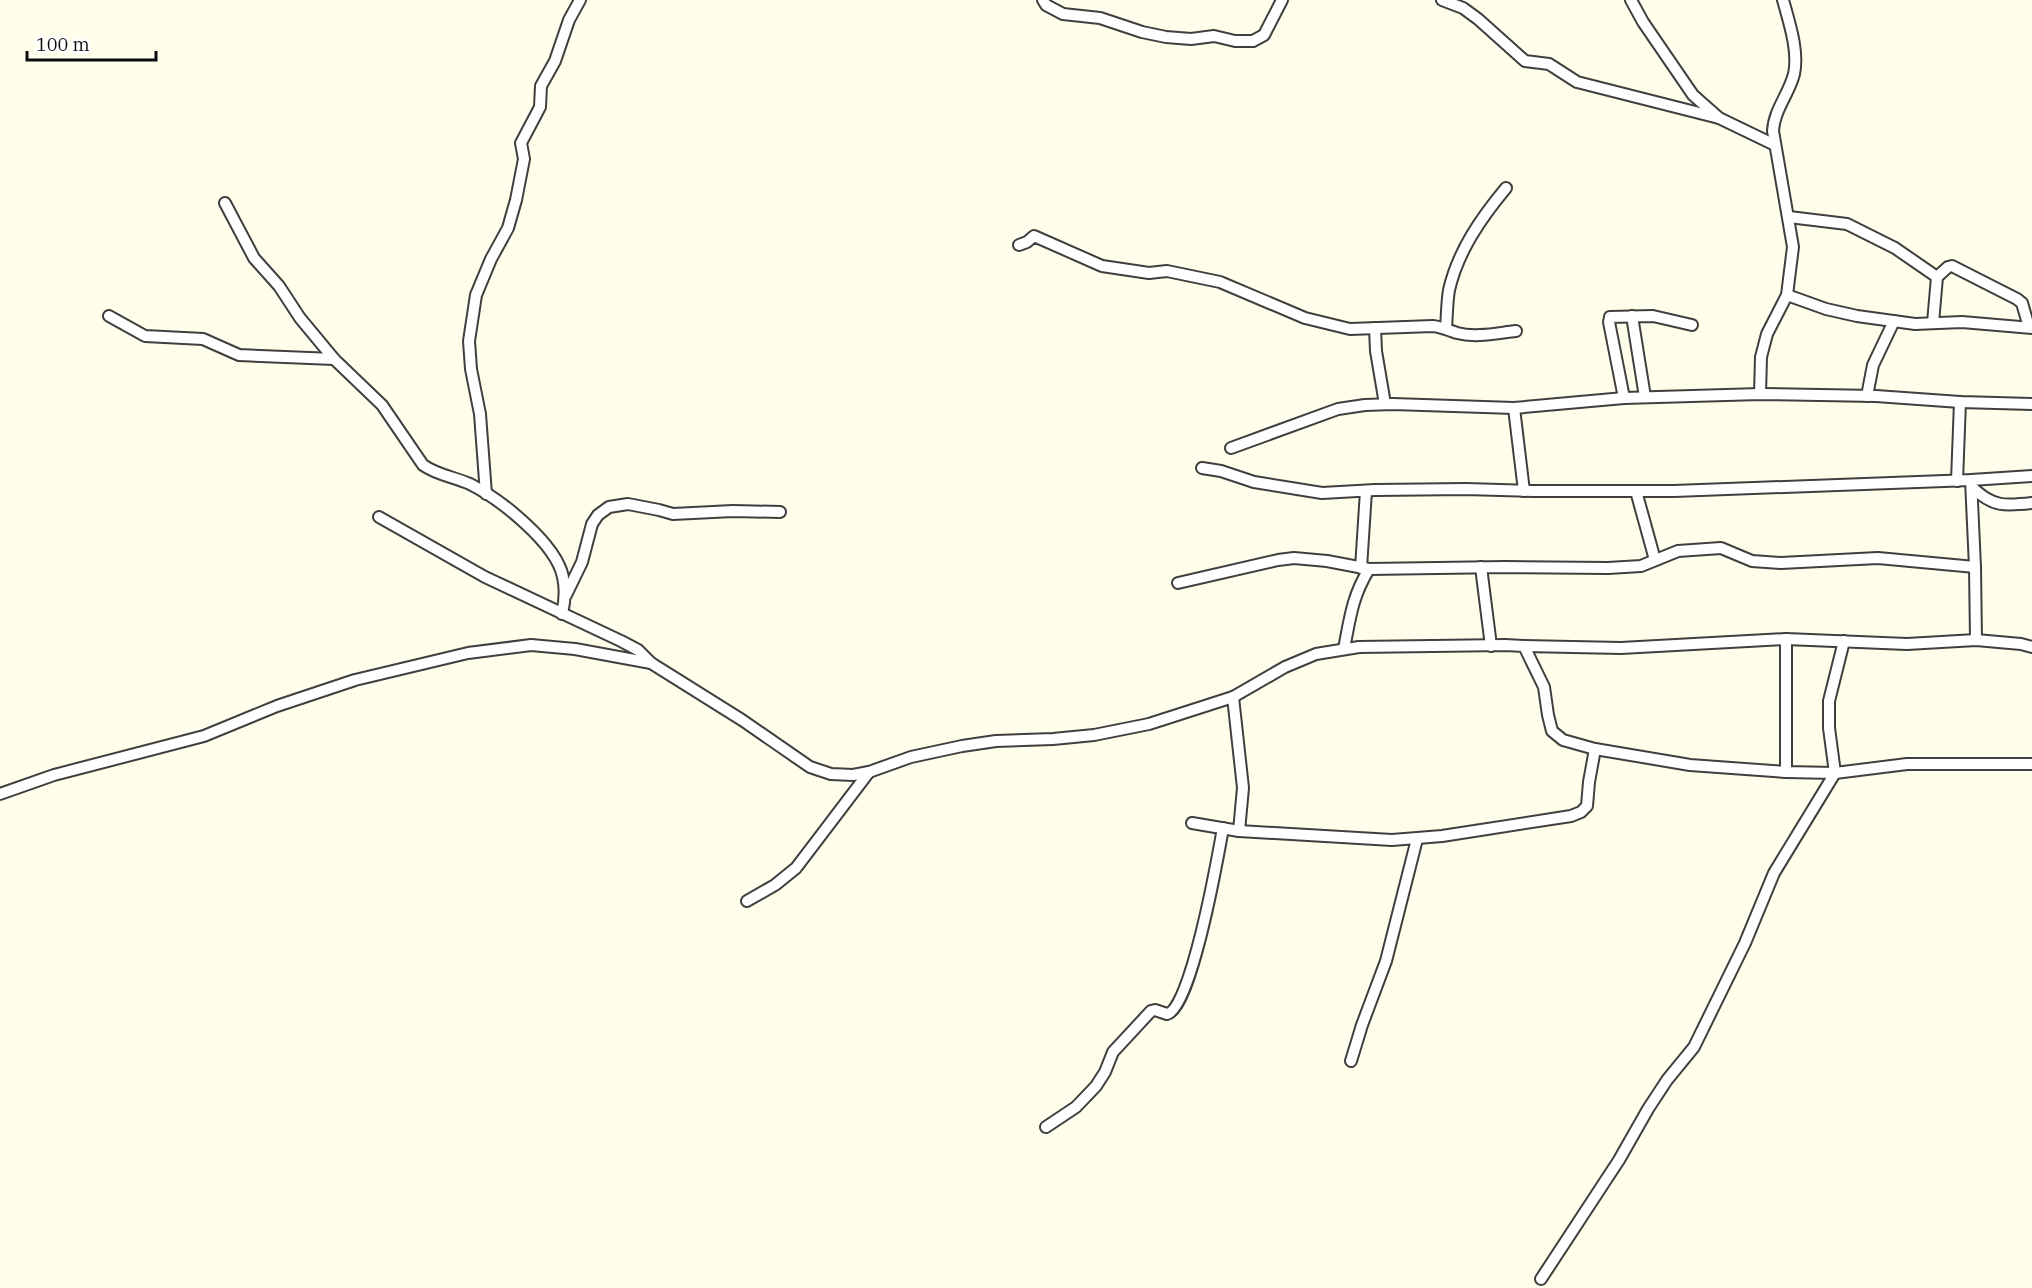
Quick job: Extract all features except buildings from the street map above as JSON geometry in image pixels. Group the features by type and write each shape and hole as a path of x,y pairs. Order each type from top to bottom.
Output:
{"street":[{"path":"486,494 480,414 471,369 469,341 476,295 491,259 508,228 524,159 521,143 540,107 541,86 555,61 569,20 580,0"},
{"path":"1043,0 1046,5 1063,14 1100,18 1142,32 1191,39 1214,36 1235,41 1252,41 1264,35 1282,0"},
{"path":"1631,0 1683,82 1719,118"},
{"path":"1760,394 1761,357 1767,334 1787,295 1793,247 1775,145 1773,119 1794,74 1795,57 1783,0"},
{"path":"1449,1 1478,18 1525,61 1549,64 1577,82 1719,118 1775,145"},
{"path":"1446,328 1449,290 1460,258 1473,231 1506,188"},
{"path":"225,203 254,258 279,286 300,318 334,359 382,405 423,465 432,471 470,484 533,530 550,550 563,576 566,595"},
{"path":"1789,217 1847,224 1895,248 1937,277"},
{"path":"1019,245 1035,236 1102,266 1149,273 1167,271 1220,282 1305,318 1350,329 1413,326 1446,328 1456,333 1478,336 1516,331"},
{"path":"1787,295 1826,309 1915,324 1962,322 2031,328 2022,303 2017,298 1953,266 1948,267 1937,277 1934,323"},
{"path":"109,316 145,336 203,339 239,355 334,359"},
{"path":"1624,398 1608,320 1613,316 1653,316 1692,325"},
{"path":"1632,316 1645,397"},
{"path":"1867,396 1873,365 1894,321"},
{"path":"1375,328 1376,351 1385,404"},
{"path":"1231,448 1338,409 1385,404 1514,408 1624,398 1760,394 1867,396 2032,404"},
{"path":"1957,481 1960,402"},
{"path":"1514,408 1524,491"},
{"path":"1202,468 1221,471 1254,482 1322,494 1466,489 1636,491 1957,481 1972,484 2032,476"},
{"path":"1972,484 1985,499 1995,504 2032,503"},
{"path":"1972,484 1976,640"},
{"path":"1344,649 1352,606 1365,568 1366,491"},
{"path":"1636,491 1655,560"},
{"path":"562,614 566,595 582,562 592,524 598,515 609,507 628,504 673,514 733,511 780,512"},
{"path":"379,517 485,577 638,650 651,663 742,720 810,767 831,774 853,775 868,772 911,757 973,744 1094,735 1149,723 1233,697 1284,668 1316,654 1359,647 1621,648 1786,639 1907,644 1976,640 2032,647"},
{"path":"1178,583 1294,558 1365,568 1608,568 1641,566 1678,551 1700,548 1721,548 1752,561 1781,563 1878,558 1975,567"},
{"path":"1481,567 1491,646"},
{"path":"1786,639 1786,772"},
{"path":"1541,1279 1619,1160 1654,1099 1694,1047 1746,943 1774,873 1835,772 1829,728 1829,701 1844,641"},
{"path":"0,794 54,775 204,736 277,706 356,680 468,653 531,645 575,649 651,663"},
{"path":"1524,646 1544,687 1552,731 1563,740 1595,749 1690,765 1786,772 1835,772 1907,764 2032,764"},
{"path":"1233,697 1243,788 1239,831"},
{"path":"1192,823 1239,831 1372,839 1417,839 1571,816 1581,812 1587,806 1595,749"},
{"path":"747,901 774,885 796,868 868,772"},
{"path":"1046,1127 1076,1107 1096,1086 1113,1052 1151,1011 1167,1014 1175,1011 1200,944 1223,828"},
{"path":"1351,1061 1386,961 1417,839"}]}
